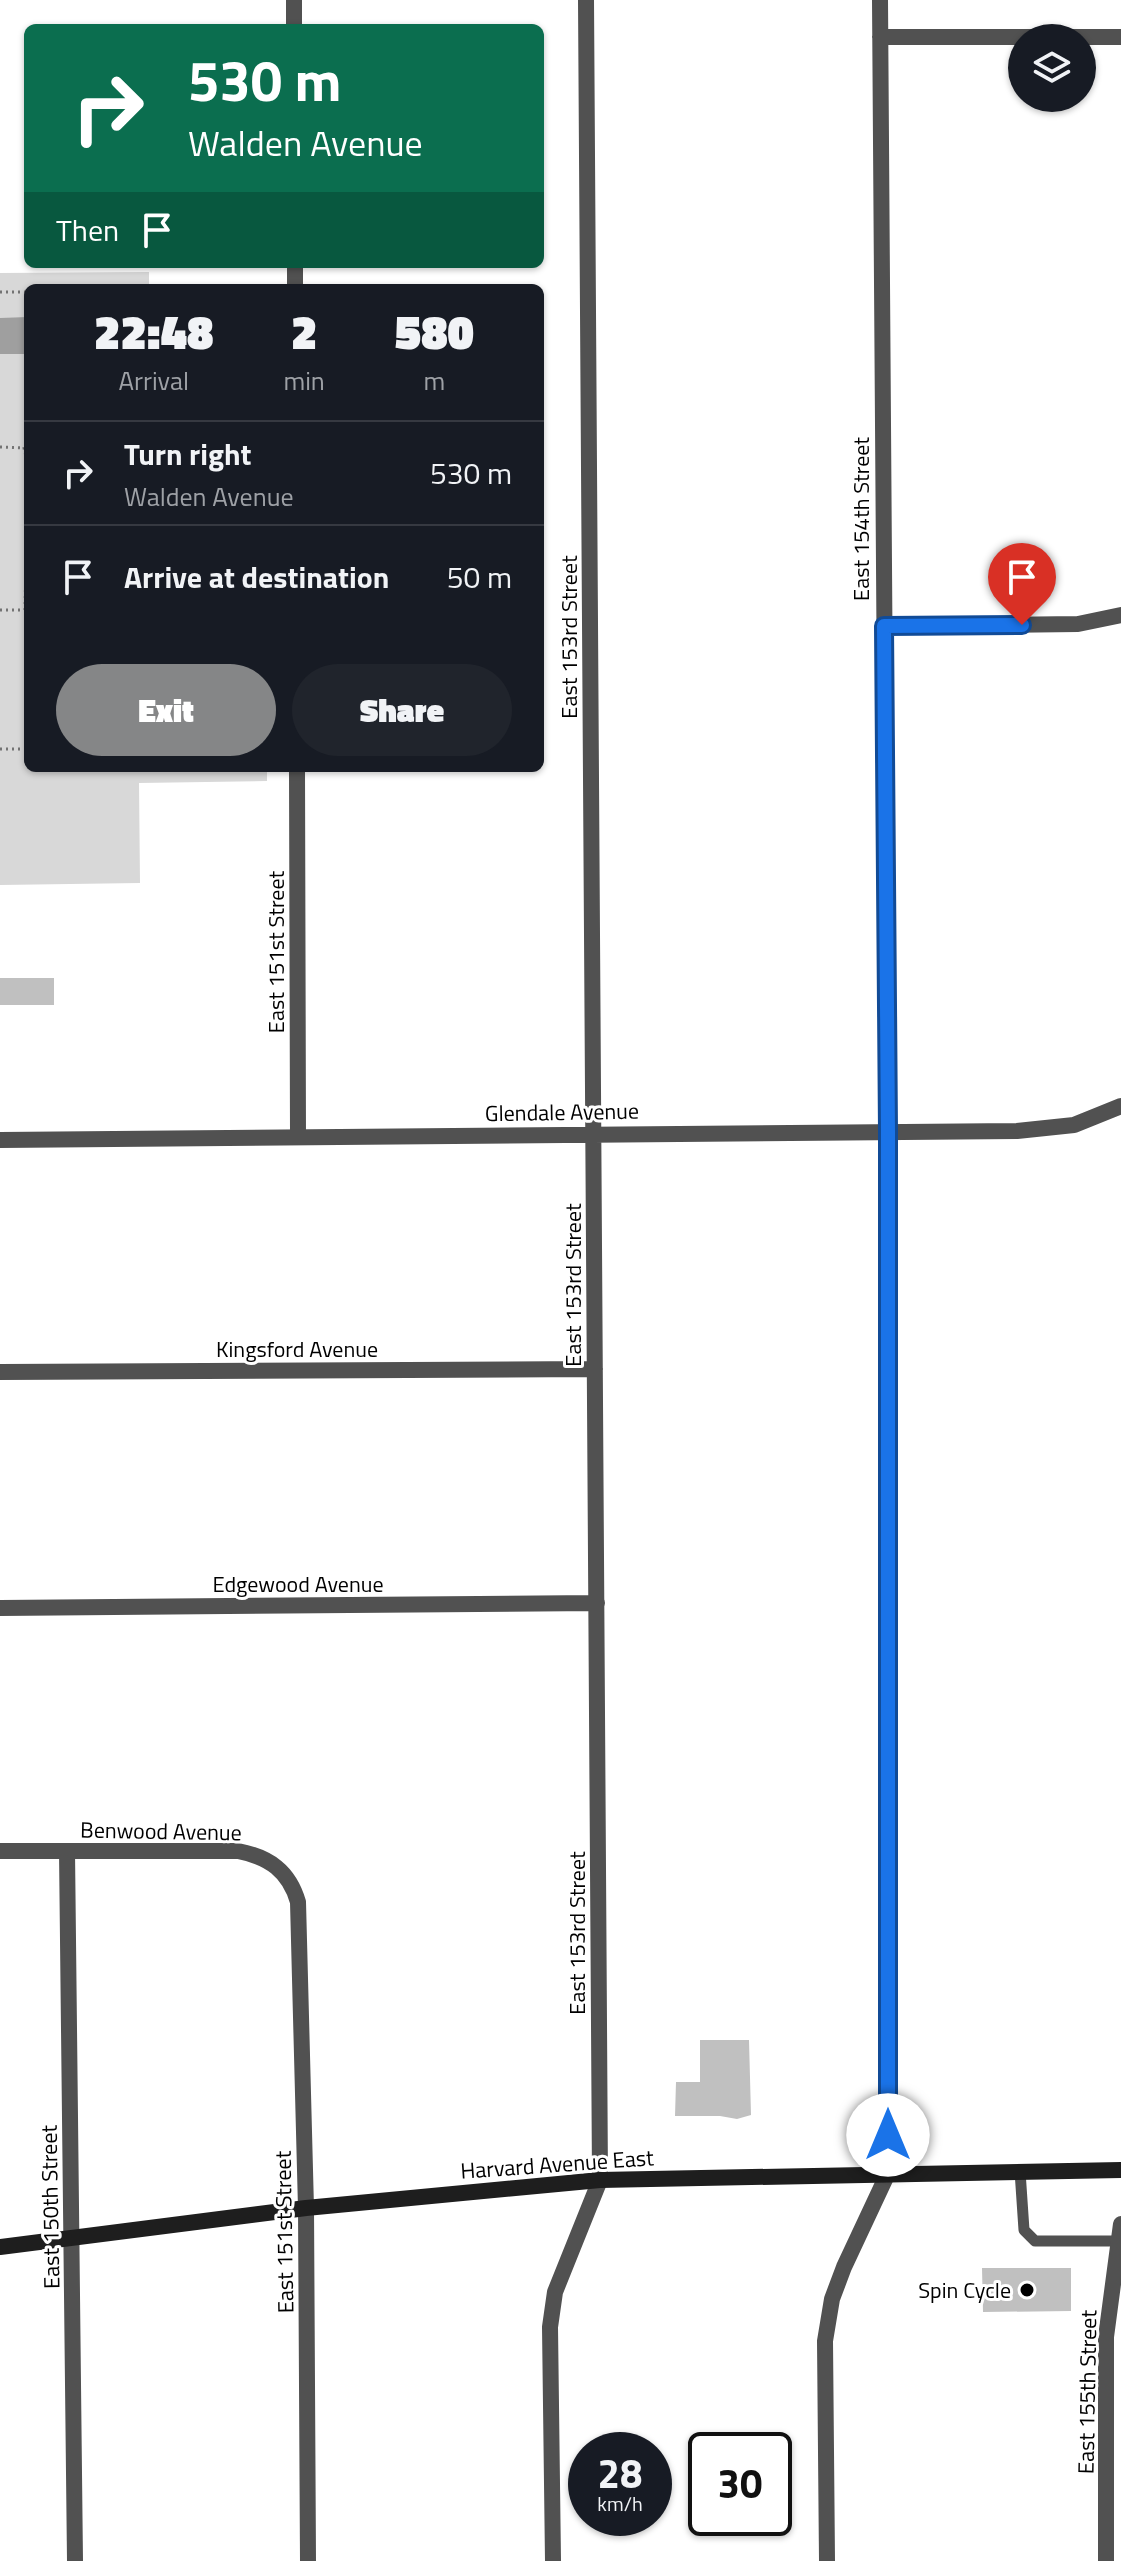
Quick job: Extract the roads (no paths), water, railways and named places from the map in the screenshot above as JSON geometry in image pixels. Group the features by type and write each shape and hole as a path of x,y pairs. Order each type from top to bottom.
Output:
{"main road":[{"name":"Harvard Avenue East","path":"0,2247 306,2208 600,2180 1121,2170"}],"street":[{"path":"294,0 294,24"},
{"name":"East 153rd Street","path":"553,2561 550,2327 555,2292 600,2180 586,0"},
{"name":"East 154th Street","path":"827,2561 827,2327 832,2299 844,2267 888,2173 888,1131 880,0"},
{"path":"880,37 1121,37"},
{"path":"884,626 1078,624 1121,615"},
{"name":"East 151st Street","path":"297,772 298,1136"},
{"name":"Glendale Avenue","path":"0,1140 1017,1131 1074,1125 1121,1106"},
{"name":"Kingsford Avenue","path":"0,1372 595,1369"},
{"name":"Edgewood Avenue","path":"0,1608 597,1603"},
{"name":"Benwood Avenue","path":"0,1851 238,1851 258,1855 279,1870 293,1884 298,1902"},
{"name":"East 150th Street","path":"67,1851 75,2561"},
{"name":"East 151st Street","path":"298,1902 306,2208 308,2561"},
{"name":"East 155th Street","path":"1106,2561 1114,2476 1106,2337 1121,2224"}],"lane":[{"path":"1020,2171 1024,2230 1035,2241 1119,2241"}],"place":[{"name":"Spin Cycle","path":"1027,2290"}]}
